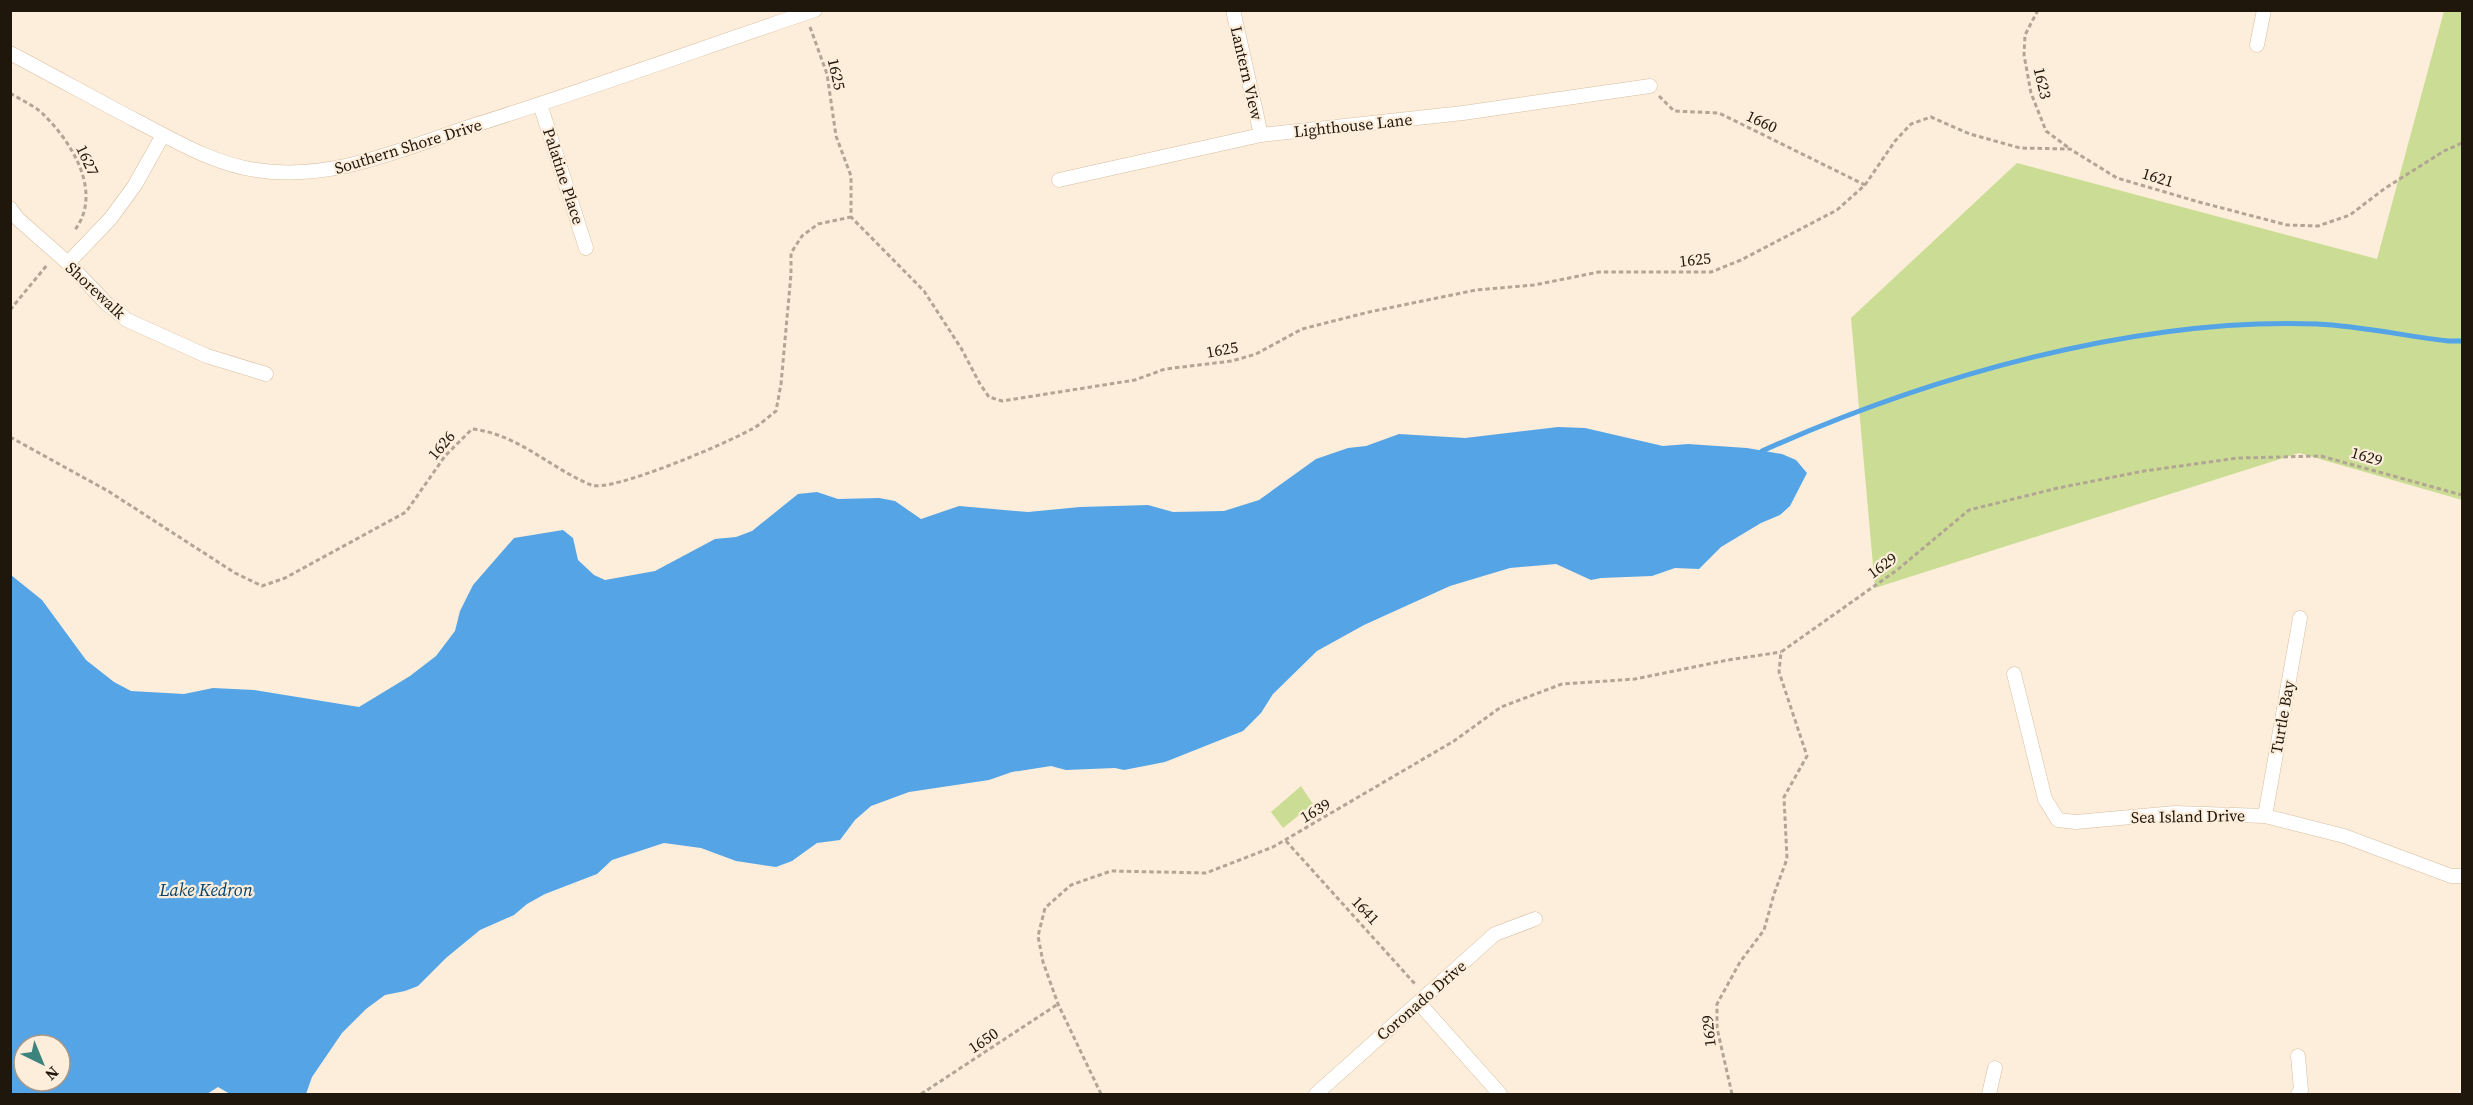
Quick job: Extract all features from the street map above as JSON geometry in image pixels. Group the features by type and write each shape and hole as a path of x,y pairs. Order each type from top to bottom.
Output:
{"street":[{"name":"Lantern View","path":"1233,10 1261,135"},
{"path":"2257,45 2264,10"},
{"name":"Southern Shore Drive","path":"10,53 163,135 216,159 253,170 311,173 337,169 540,105 810,12"},
{"name":"Lighthouse Lane","path":"1059,180 1261,135 1463,113 1650,86"},
{"name":"Palatine Place","path":"540,105 586,248"},
{"path":"68,263 111,218 129,194 163,135"},
{"name":"Shorewalk","path":"10,208 18,219 68,263 107,304 127,320 207,356 266,374"},
{"name":"Turtle Bay","path":"2265,816 2300,618"},
{"name":"Sea Island Drive","path":"2014,674 2045,799 2058,820 2076,822 2175,813 2265,816 2344,836 2451,876 2463,876"},
{"name":"Coronado Drive","path":"1316,1095 1495,934 1535,919"},
{"path":"1423,1000 1500,1095"},
{"path":"2298,1056 2301,1090 2298,1095"},
{"path":"1989,1095 1995,1068"}],"path":[{"name":"1623","path":"2038,10 2025,35 2024,55 2031,93 2046,131 2070,149"},
{"name":"1625","path":"810,12 827,74 836,136 851,176 851,217 924,291 989,397 1002,401 1135,380 1165,369 1232,361 1256,354 1302,329 1369,312 1476,290 1534,285 1599,272 1711,272 1741,260 1837,210 1865,185"},
{"name":"1660","path":"1650,86 1674,111 1719,113 1865,185"},
{"name":"1627","path":"10,93 41,113 71,148 87,186 82,221 57,253"},
{"path":"1865,185 1895,141 1911,124 1931,117 1970,134 2020,148 2070,149"},
{"name":"1621","path":"2070,149 2117,178 2287,225 2318,226 2350,215 2384,189 2444,151 2463,143"},
{"name":"1626","path":"10,436 108,491 235,573 262,586 285,579 406,512 445,456 472,429 517,442 557,468 594,486 653,473 752,430 776,411 782,373 791,253 802,236 818,224 851,217"},
{"path":"10,310 57,253"},
{"name":"1629","path":"1732,1095 1717,1028 1717,1004 1740,962 1764,930 1787,859 1784,797 1807,756 1779,672 1781,652 1897,570 1969,510 2058,488 2144,471 2238,458 2321,456 2463,495"},
{"name":"1639","path":"1101,1095 1058,1004 1043,962 1038,936 1045,908 1071,885 1111,872 1206,873 1286,841 1444,747 1501,707 1562,684 1635,680 1728,660 1781,652"},
{"name":"1641","path":"1286,841 1423,1000"},
{"name":"1650","path":"921,1095 1058,1004"}],"green space":[{"path":"2444,11 2462,11 2462,500 2299,453 1875,588 1851,318 2017,163 2377,259"},
{"path":"1301,786 1313,804 1283,828 1271,812"}],"water":[{"name":"Lake Kedron","path":"1558,427 1585,428 1663,446 1688,444 1747,448 1782,454 1796,460 1807,473 1790,506 1780,515 1761,523 1721,547 1699,569 1675,568 1652,576 1591,580 1556,564 1510,568 1450,586 1364,625 1317,651 1273,694 1261,713 1243,731 1165,762 1124,770 1115,768 1066,770 1051,766 1012,772 989,780 909,792 871,806 855,820 840,840 817,843 792,861 776,867 736,861 701,848 664,843 612,860 597,874 545,894 527,904 514,915 480,930 446,958 418,986 385,995 366,1009 342,1033 312,1077 306,1094 230,1094 218,1087 207,1094 11,1094 11,575 42,600 86,660 114,682 131,691 184,694 213,688 254,690 359,707 410,676 436,656 455,631 460,611 473,585 514,538 563,530 573,538 578,560 594,575 605,580 655,571 715,539 736,537 752,531 798,494 817,492 838,499 879,498 895,501 921,519 959,506 1028,512 1080,507 1148,505 1173,512 1224,511 1259,500 1316,459 1348,448 1366,446 1399,434 1465,438"}],"waterway":[{"path":"1762,451 1826,424 1962,376 2033,357 2177,330 2248,324 2317,324 2462,341"}]}
